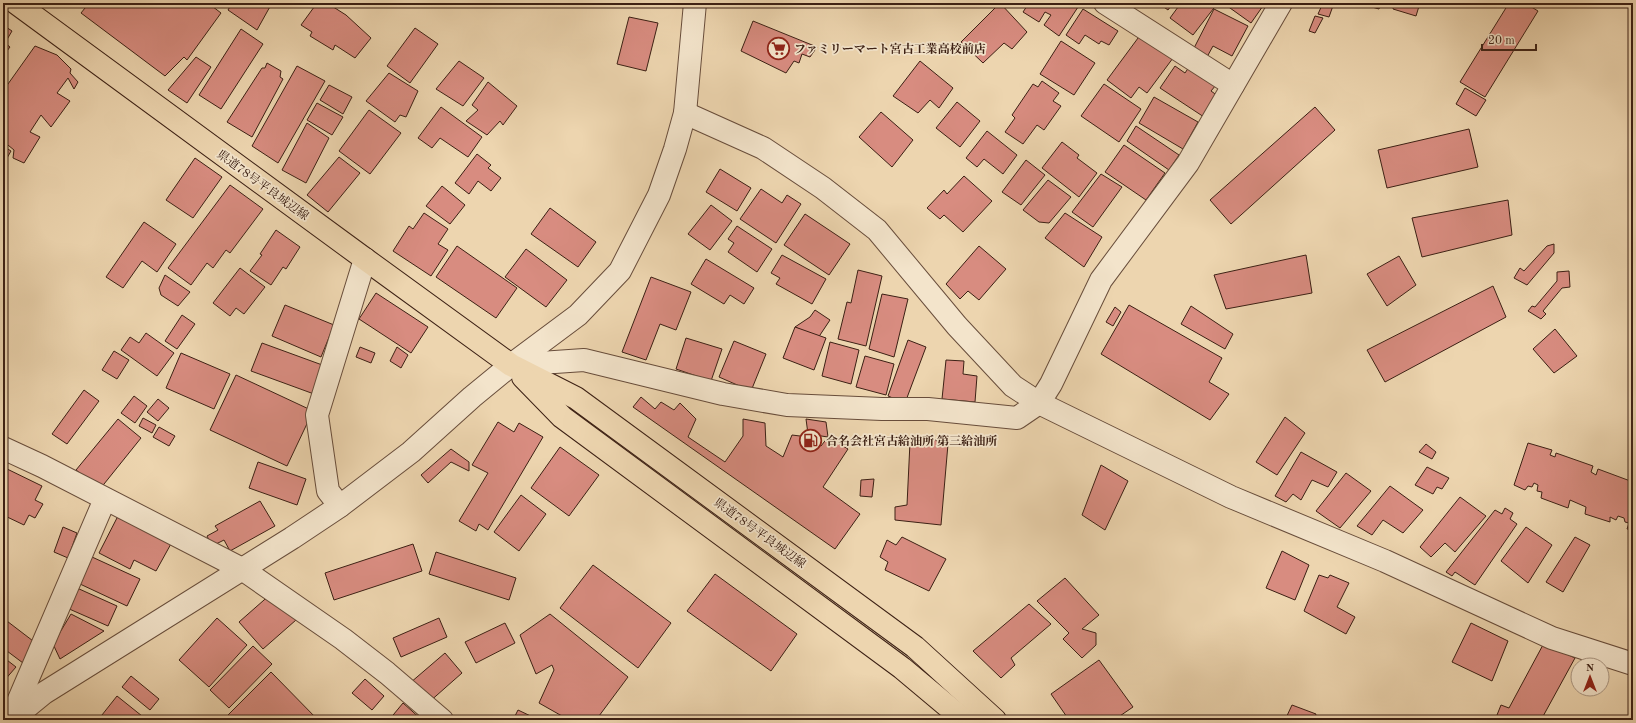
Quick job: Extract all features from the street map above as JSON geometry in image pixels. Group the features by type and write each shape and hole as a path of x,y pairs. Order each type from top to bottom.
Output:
{"main road":[{"name":"県道78号平良城辺線","path":"16,3 511,365 576,398 915,647 995,720"},
{"name":"県道78号平良城辺線","path":"511,365 562,417 902,668 964,720"}],"street":[{"path":"10,720 44,693 292,538 340,506 410,452 472,397 511,365 578,315 620,271 660,195 685,113 695,3"},
{"path":"1105,3 1233,85"},
{"path":"511,365 584,360 723,394 788,405 882,409 928,409 1017,418 1039,404 1051,384 1101,280 1188,163 1281,3"},
{"path":"685,113 763,148 823,188 877,230 957,326 1013,386 1039,404 1231,497 1385,561 1552,638 1633,664"},
{"path":"340,506 328,491 317,415 365,259"},
{"path":"3,448 42,466 242,569 343,639 387,673 442,720"},
{"path":"10,720 105,499"}],"building":[{"path":"89,3 208,3 221,13 187,60 184,57 165,76 81,13"},
{"path":"232,3 272,3 257,30 228,10"},
{"path":"317,3 327,3 346,15 371,38 355,58 335,45 333,50 310,36 312,32 301,25"},
{"path":"608,3 645,3 645,4"},
{"path":"1000,3 1027,32 1012,49 1004,43 983,63 961,42"},
{"path":"1029,3 1080,4 1059,36 1044,25 1051,15 1045,12 1039,22 1023,12"},
{"path":"1158,3 1173,3 1168,10"},
{"path":"1181,3 1217,4 1193,35 1170,18"},
{"path":"1223,3 1265,3 1251,23"},
{"path":"1323,3 1334,3 1329,17 1318,14"},
{"path":"1358,3 1381,3 1379,9"},
{"path":"1394,3 1420,3 1416,16 1393,9"},
{"path":"1509,3 1525,3 1538,11 1485,97 1460,82"},
{"path":"1083,9 1118,31 1109,45 1101,41 1099,44 1085,35 1079,44 1066,35"},
{"path":"1214,9 1248,26 1232,56 1213,46 1207,57 1193,50"},
{"path":"1315,16 1323,18 1315,33 1309,31"},
{"path":"629,17 658,23 646,71 617,64"},
{"name":"ファミリーマート宮古工業高校前店","path":"753,21 817,47 810,57 802,54 799,63 794,61 786,73 741,51"},
{"path":"3,25 12,31 5,43 10,47 3,56"},
{"path":"415,28 438,44 410,83 387,66"},
{"path":"241,29 263,44 221,109 199,95"},
{"path":"1141,34 1173,58 1147,93 1139,87 1131,98 1107,80"},
{"path":"1061,41 1095,63 1074,95 1040,74"},
{"path":"35,46 57,55 71,69 70,73 78,82 74,89 68,78 57,93 70,101 51,127 41,115 30,132 40,137 24,163 13,158 14,150 3,141 3,91"},
{"path":"196,57 211,67 187,103 168,90"},
{"path":"459,61 484,78 463,106 436,89"},
{"path":"920,61 953,88 939,108 930,100 918,113 893,96"},
{"path":"267,63 281,71 280,77 283,79 252,137 227,122 262,68 265,68"},
{"path":"297,66 325,81 278,163 252,146"},
{"path":"1175,66 1185,73 1189,67 1216,85 1211,91 1218,96 1204,117 1160,88"},
{"path":"389,73 418,91 406,117 400,115 395,122 366,101"},
{"path":"1042,81 1059,93 1053,101 1061,106 1044,130 1037,125 1023,144 1005,132 1015,118 1012,115 1033,84 1038,87"},
{"path":"488,82 517,106 503,125 500,121 487,135 466,121 478,110 472,105"},
{"path":"1104,84 1141,109 1119,142 1081,116"},
{"path":"329,85 352,97 343,114 320,100"},
{"path":"1465,88 1486,100 1476,116 1456,104"},
{"path":"1154,97 1198,122 1183,149 1139,123"},
{"path":"957,102 980,121 960,147 936,128"},
{"path":"317,103 343,117 332,135 307,120"},
{"path":"441,107 482,137 468,157 440,138 432,148 418,138"},
{"path":"1315,107 1335,130 1231,224 1210,200"},
{"path":"369,110 401,133 370,174 339,151"},
{"path":"881,112 913,140 892,167 859,137"},
{"path":"307,123 329,138 306,183 282,170"},
{"path":"1136,126 1179,155 1169,170 1127,141"},
{"path":"1469,129 1478,167 1387,188 1378,150"},
{"path":"987,131 1017,155 1003,174 984,159 977,167 966,158"},
{"path":"1062,142 1079,155 1077,158 1097,173 1079,197 1042,168"},
{"path":"1124,145 1165,173 1146,200 1105,172"},
{"path":"3,146 11,151 3,165"},
{"path":"477,154 491,165 488,168 501,178 491,191 478,181 469,194 455,183"},
{"path":"339,157 360,173 328,212 307,195"},
{"path":"195,158 222,177 193,218 166,200"},
{"path":"1026,160 1045,175 1021,205 1002,192"},
{"path":"720,169 751,188 737,211 706,192"},
{"path":"1101,174 1122,187 1093,227 1072,212"},
{"path":"964,176 992,201 963,232 944,215 940,219 927,208 944,190 947,194"},
{"path":"1048,180 1071,197 1049,223 1039,222 1023,210"},
{"path":"230,185 263,209 230,253 226,250 213,268 207,263 191,285 168,268"},
{"path":"442,186 465,205 450,224 426,206"},
{"path":"761,189 782,203 787,195 801,204 776,243 740,219"},
{"path":"1508,200 1512,235 1422,257 1412,218"},
{"path":"711,205 732,221 710,250 688,234"},
{"path":"550,208 596,242 578,267 531,234"},
{"path":"424,213 448,229 438,244 448,250 431,276 393,251 409,226 413,229"},
{"path":"1065,213 1102,237 1084,267 1045,238"},
{"path":"805,214 850,244 829,275 784,245"},
{"path":"144,222 176,244 157,272 142,261 123,288 106,277"},
{"path":"737,226 772,249 757,272 728,252 734,243 728,239"},
{"path":"276,230 300,247 286,269 283,267 271,285 250,271 262,255 260,254"},
{"path":"1554,244 1554,253 1527,285 1514,278 1520,268 1524,271 1547,246"},
{"path":"457,246 517,288 496,318 436,277"},
{"path":"979,246 1006,269 979,300 968,291 960,299 946,284"},
{"path":"526,249 567,280 546,307 505,277"},
{"path":"782,255 826,279 812,304 776,284 780,278 771,273"},
{"path":"1306,255 1312,293 1226,309 1214,275"},
{"path":"1399,256 1416,285 1387,306 1367,274"},
{"path":"706,259 754,288 744,304 730,295 724,304 691,284"},
{"path":"240,268 265,287 244,314 236,308 230,316 213,303"},
{"path":"858,270 882,276 866,346 838,339 847,302 851,303"},
{"path":"1569,271 1570,287 1562,288 1543,311 1546,314 1541,319 1528,311 1532,306 1535,307 1557,281 1557,272"},
{"path":"165,275 190,292 178,306 161,295 159,288"},
{"path":"651,277 691,292 676,330 660,324 646,360 622,352"},
{"path":"1493,286 1506,317 1385,382 1367,350"},
{"path":"376,293 428,327 411,353 359,319"},
{"path":"882,294 908,299 894,357 869,349"},
{"path":"285,305 334,325 321,357 272,336"},
{"path":"1129,305 1222,358 1209,382 1229,394 1210,420 1101,354"},
{"path":"1191,306 1233,334 1225,349 1181,324"},
{"path":"1115,307 1121,312 1113,326 1106,322"},
{"path":"815,310 830,320 818,338 795,327 810,317"},
{"path":"182,315 195,324 177,349 165,341"},
{"path":"795,327 826,338 814,370 783,358"},
{"path":"1555,329 1577,356 1554,373 1533,349"},
{"path":"146,333 174,353 157,376 121,350 130,337 139,343"},
{"path":"686,338 722,349 711,381 676,369"},
{"path":"908,340 926,347 905,403 888,396"},
{"path":"734,341 766,354 751,391 719,377"},
{"path":"830,342 859,350 851,384 822,376"},
{"path":"262,343 325,366 314,394 251,371"},
{"path":"360,347 375,353 371,363 356,357"},
{"path":"397,347 408,355 401,368 390,361"},
{"path":"114,351 129,360 117,379 102,370"},
{"path":"181,353 230,374 214,409 166,388"},
{"path":"865,356 894,364 886,395 856,387"},
{"path":"946,360 964,361 963,374 977,376 975,402 942,399"},
{"path":"236,375 313,411 287,466 210,430"},
{"path":"84,390 99,401 67,444 52,434"},
{"path":"134,396 147,406 135,423 121,413"},
{"path":"641,397 655,409 661,402 674,410 680,403 696,419 688,437 725,462 743,436 743,419 765,423 766,446 783,457 792,435 808,437 821,446 828,437 848,449 823,487 860,514 835,549 633,407"},
{"path":"158,399 169,408 158,421 147,412"},
{"path":"1285,417 1305,433 1277,475 1256,462"},
{"path":"143,418 156,425 152,433 139,426"},
{"path":"118,419 141,438 100,489 76,470"},
{"path":"806,419 826,422 828,437 808,434"},
{"path":"498,422 514,432 519,423 543,437 488,530 479,524 476,531 459,521 488,473 472,465"},
{"path":"159,427 175,436 169,446 153,437"},
{"path":"926,438 933,438 941,444 948,444 941,525 895,520 895,507 907,505 910,442 922,442"},
{"path":"1528,443 1552,450 1550,455 1555,457 1556,453 1593,466 1591,472 1596,475 1598,469 1633,482 1633,530 1627,529 1629,523 1625,522 1624,518 1618,516 1616,520 1610,517 1610,522 1585,514 1586,507 1570,500 1568,508 1541,498 1542,492 1537,491 1538,485 1534,483 1532,487 1528,486 1525,490 1514,485"},
{"path":"1426,444 1436,452 1432,459 1419,452"},
{"path":"560,447 599,475 569,516 531,488"},
{"path":"451,449 469,462 469,471 451,462 428,483 421,475"},
{"path":"1301,452 1337,472 1328,487 1312,480 1301,500 1293,494 1286,502 1275,496"},
{"path":"258,462 306,479 297,505 249,488"},
{"path":"1101,465 1128,481 1105,530 1082,515"},
{"path":"3,467 42,486 35,500 43,504 35,518 29,515 24,525 3,515"},
{"path":"1427,467 1449,478 1442,489 1437,487 1433,494 1415,485"},
{"path":"1346,473 1371,491 1340,528 1316,511"},
{"path":"874,479 872,497 860,496 861,480"},
{"path":"1390,486 1423,510 1403,533 1383,520 1372,535 1357,526"},
{"path":"521,495 546,514 519,551 494,532"},
{"path":"1460,497 1486,516 1455,552 1445,543 1431,557 1420,547"},
{"path":"260,501 275,526 230,551 224,540 212,546 207,536 218,530 215,526"},
{"path":"1505,508 1513,513 1510,519 1517,524 1475,585 1455,572 1452,576 1446,572 1495,510 1502,514"},
{"path":"119,514 172,542 156,571 134,560 130,569 99,553"},
{"path":"63,527 77,533 68,558 54,552"},
{"path":"1526,527 1552,545 1528,583 1501,561"},
{"path":"902,537 946,559 929,591 885,570 888,562 880,557 887,540 896,545"},
{"path":"1575,537 1590,545 1563,592 1546,582"},
{"path":"413,544 422,571 334,600 325,573"},
{"path":"1282,551 1309,565 1295,600 1266,588"},
{"path":"436,552 516,578 509,600 429,574"},
{"path":"92,557 140,579 127,606 80,584"},
{"path":"593,565 671,623 638,668 560,608"},
{"path":"715,574 797,634 771,671 687,611"},
{"path":"1319,575 1328,578 1330,575 1349,583 1337,607 1355,617 1346,634 1304,611"},
{"path":"1065,578 1099,615 1082,629 1096,633 1096,645 1082,658 1063,639 1069,633 1037,601"},
{"path":"77,588 117,606 108,626 67,608"},
{"path":"272,593 296,620 263,649 239,622"},
{"path":"1029,604 1051,624 1011,658 1015,665 1001,678 973,651"},
{"path":"71,614 104,631 60,659 53,644"},
{"path":"550,614 628,677 596,720 569,720 539,703 554,670 552,665 536,674 520,635"},
{"path":"3,618 37,644 23,663 3,648"},
{"path":"217,618 247,645 209,687 179,660"},
{"path":"439,618 447,637 401,657 393,638"},
{"path":"505,623 515,643 476,663 465,642"},
{"path":"1471,623 1508,641 1492,681 1452,662"},
{"path":"1544,643 1573,657 1570,657 1570,667 1541,720 1495,720 1501,705 1509,708"},
{"path":"253,646 272,664 229,708 210,690"},
{"path":"445,653 462,673 428,703 410,683"},
{"path":"3,657 16,667 3,682"},
{"path":"1099,660 1133,707 1114,720 1069,720 1051,694"},
{"path":"271,672 318,720 223,720"},
{"path":"131,676 159,699 150,710 122,687"},
{"path":"365,679 384,696 372,710 352,693"},
{"path":"117,696 147,720 98,720"},
{"path":"403,703 422,720 389,720"},
{"path":"1292,705 1316,714 1314,720 1285,720"},
{"path":"518,710 539,720 513,720"},
{"path":"365,715 370,720 360,720"}],"place":[{"name":"ファミリーマート宮古工業高校前店","path":"778,49"},
{"name":"合名会社宮古給油所 第三給油所","path":"811,441"}]}
